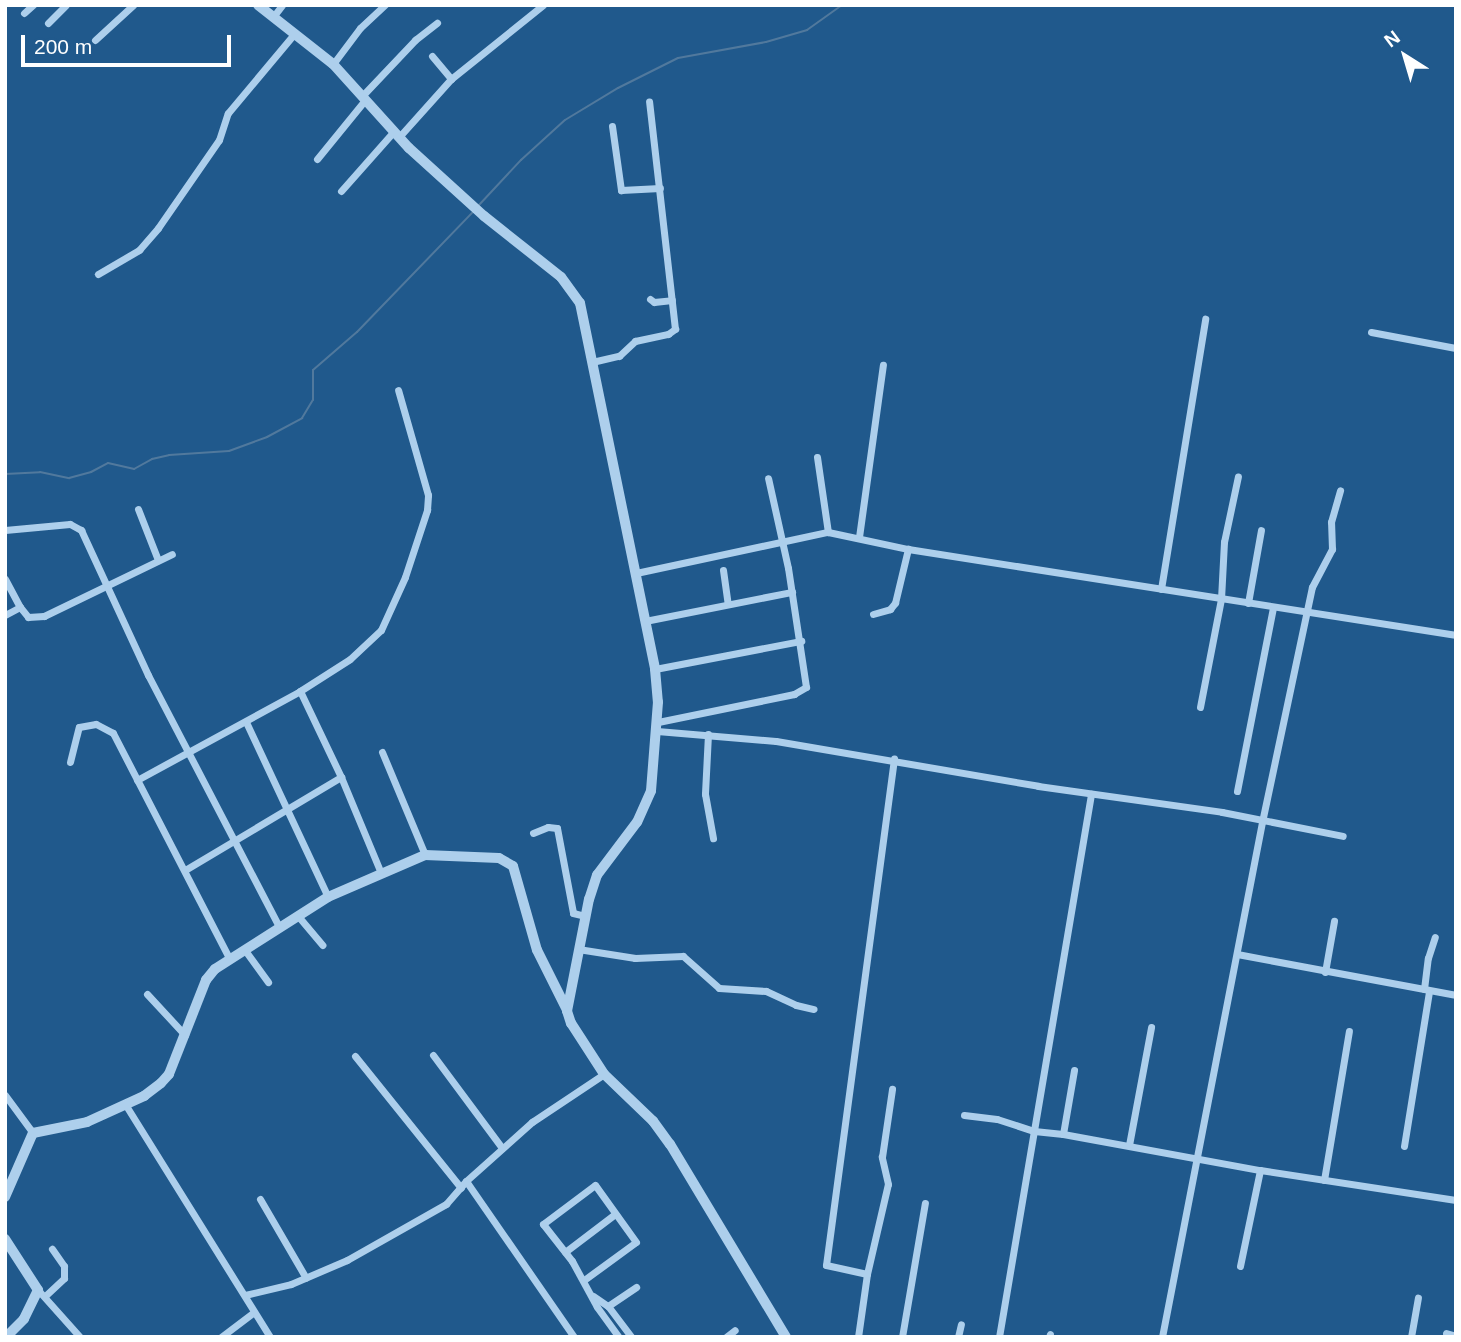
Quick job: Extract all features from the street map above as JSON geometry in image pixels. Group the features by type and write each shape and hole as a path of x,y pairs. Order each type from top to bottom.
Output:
{"street":[{"path":"24,13 33,5"},
{"path":"48,23 66,5"},
{"path":"95,40 133,5"},
{"path":"258,5 333,64 365,96 396,134 469,203 572,289 580,303 655,669 657,726 654,780 648,804 597,875 585,916 567,1011"},
{"path":"273,17 282,5"},
{"path":"333,64 360,28 385,5"},
{"path":"341,191 451,79 543,5"},
{"path":"317,159 365,96 415,40 437,23"},
{"path":"99,274 139,250 158,228 219,140 228,113 295,33"},
{"path":"432,56 451,79"},
{"path":"592,362 619,356 635,341 673,332 672,300 649,101"},
{"path":"612,126 621,190 660,188"},
{"path":"650,299 654,302 672,300"},
{"path":"1161,589 1205,319"},
{"path":"1371,332 1456,348"},
{"path":"859,537 883,365"},
{"path":"137,780 300,691 350,659 381,630 415,546 428,495 398,390"},
{"path":"817,457 828,532"},
{"path":"1200,707 1221,599 1224,542 1238,476"},
{"path":"657,726 802,691 807,681 768,478"},
{"path":"1162,1337 1195,1156 1262,822 1312,587 1332,549 1331,522 1340,490"},
{"path":"138,509 158,561"},
{"path":"5,530 70,524 78,527 148,675 190,751 279,928"},
{"path":"1248,603 1261,530"},
{"path":"636,573 828,532 908,549 1456,635"},
{"path":"873,614 890,609 895,603 908,549"},
{"path":"5,579 28,617 44,616 172,554"},
{"path":"723,570 728,604"},
{"path":"645,621 792,592"},
{"path":"5,615 20,607"},
{"path":"1237,791 1273,607"},
{"path":"655,669 800,641"},
{"path":"300,691 341,777 381,873"},
{"path":"246,722 328,897"},
{"path":"70,761 79,727 85,724 106,727 113,733 229,958"},
{"path":"657,726 894,759 1091,794 1222,812 1343,836"},
{"path":"708,734 705,794 713,838"},
{"path":"382,752 425,855"},
{"path":"867,1274 826,1265 894,759"},
{"path":"185,870 341,777"},
{"path":"999,1337 1091,794"},
{"path":"533,833 548,827 557,828 573,913 585,916"},
{"path":"33,1133 87,1122 144,1096 169,1074 206,980 215,968 328,897 425,855 499,858 513,866 537,950 571,1023 604,1073 653,1121 670,1144 786,1337"},
{"path":"298,916 322,945"},
{"path":"1325,972 1334,921"},
{"path":"1404,1146 1427,990 1428,958 1435,937"},
{"path":"244,949 268,982"},
{"path":"578,949 635,958 682,956 719,988 773,993 796,1005 814,1009"},
{"path":"1237,954 1456,995"},
{"path":"147,994 184,1035"},
{"path":"1129,1145 1151,1027"},
{"path":"1324,1180 1349,1031"},
{"path":"433,1055 502,1148"},
{"path":"355,1056 463,1185 574,1337"},
{"path":"1063,1134 1074,1070"},
{"path":"244,1295 306,1278 348,1260 446,1204 532,1122 604,1073"},
{"path":"858,1337 867,1274 888,1184 882,1157 892,1089"},
{"path":"5,1095 33,1133"},
{"path":"125,1104 270,1337"},
{"path":"964,1115 997,1119 1034,1132 1063,1134 1260,1170 1456,1200"},
{"path":"5,1198 33,1133"},
{"path":"1240,1266 1260,1170"},
{"path":"584,1280 636,1242 595,1185 543,1224 584,1280 619,1337"},
{"path":"260,1199 306,1278"},
{"path":"902,1337 925,1203"},
{"path":"565,1252 615,1214"},
{"path":"5,1239 42,1293 80,1337"},
{"path":"6,1337 24,1319 42,1293 64,1278 64,1266 52,1249"},
{"path":"608,1306 636,1287"},
{"path":"593,1296 608,1306 631,1337"},
{"path":"1411,1337 1418,1298"},
{"path":"221,1337 254,1312"},
{"path":"958,1337 961,1324"},
{"path":"726,1337 735,1330"},
{"path":"1446,1333 1456,1336"}],"waterway":[{"path":"479,205 521,160 565,120 618,88 678,58 766,42 807,30 842,5"},
{"path":"5,474 40,472 69,478 91,472 108,463 134,469 152,459 169,455 229,451 267,437 302,418 313,400 313,370 357,332 473,212"}]}
